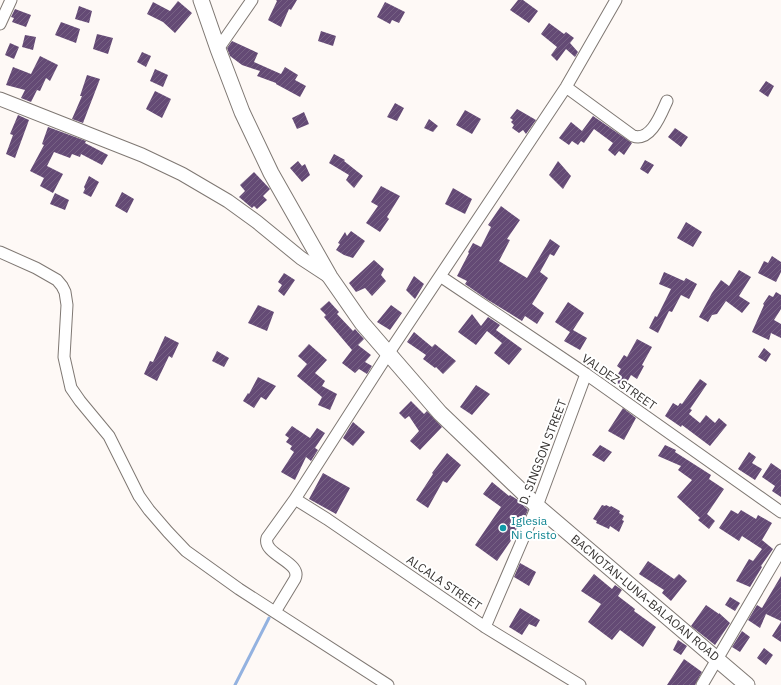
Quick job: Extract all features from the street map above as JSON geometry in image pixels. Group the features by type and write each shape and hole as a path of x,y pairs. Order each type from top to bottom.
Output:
{"main road":[{"name":"BACNOTAN-LUNA-BALAOAN ROAD","path":"201,0 242,112 271,173 330,277 362,323 440,413 537,506 747,685"}],"street":[{"path":"0,24 10,0"},
{"path":"218,49 252,0"},
{"path":"275,612 295,579 296,574 294,568 268,547 266,540 295,499 388,354 566,86 616,0"},
{"path":"566,86 633,136 638,138 646,136 650,131 667,101"},
{"path":"0,99 142,155 182,174 228,201 257,222 301,258 330,277"},
{"path":"0,252 36,268 57,280 62,286 65,292 67,305 64,358 71,388 80,402 109,436 128,477 149,510 186,551 239,589 388,685"},
{"name":"VALDEZ STREET","path":"440,276 586,374 781,512"},
{"name":"D. SINGSON STREET","path":"485,626 537,506 586,374"},
{"name":"ALCALA STREET","path":"295,499 485,626 580,685"},
{"path":"702,685 781,550"}],"building":[{"path":"276,0 297,0 291,10 289,9 281,27 268,20 277,1"},
{"path":"518,0 523,0 538,11 529,23 510,10"},
{"path":"178,1 192,13 175,33 163,22 147,14 153,2 170,11"},
{"path":"385,2 405,12 399,23 392,20 390,24 377,17"},
{"path":"79,6 92,11 89,23 75,19"},
{"path":"15,9 31,15 26,27 12,22 14,18 11,17"},
{"path":"61,22 80,29 76,43 55,35"},
{"path":"549,23 564,34 566,32 574,38 570,43 578,52 575,57 566,49 557,61 551,55 557,47 541,34"},
{"path":"321,31 336,36 333,46 318,41"},
{"path":"97,34 113,38 108,54 93,49"},
{"path":"25,35 36,37 33,50 22,47"},
{"path":"232,41 258,53 254,62 281,74 285,67 298,75 295,80 306,86 300,97 276,83 257,76 260,71 242,65 230,56 227,48"},
{"path":"10,43 19,47 14,59 5,55"},
{"path":"142,52 151,56 146,67 137,62"},
{"path":"40,56 58,65 50,81 46,78 40,91 37,90 31,102 21,98 25,90 6,85 13,67 31,74"},
{"path":"155,69 168,75 163,87 150,81"},
{"path":"87,75 100,79 83,123 72,119 82,96 80,96"},
{"path":"766,81 774,86 768,97 759,91"},
{"path":"155,91 171,99 162,118 146,109"},
{"path":"395,103 404,108 397,121 387,117"},
{"path":"517,109 536,120 526,134 523,130 519,133 512,128 514,125 511,122 513,120 510,118"},
{"path":"465,110 481,119 472,134 456,125"},
{"path":"304,112 309,124 297,129 292,118"},
{"path":"18,115 29,120 15,158 6,154 13,135 10,134"},
{"path":"593,116 632,143 624,155 619,151 615,156 608,150 613,143 594,129 584,143 581,141 578,145 572,141 569,145 559,138 571,122 582,131"},
{"path":"429,119 438,126 433,132 424,128"},
{"path":"48,127 86,141 85,143 108,155 102,165 81,154 80,157 72,154 70,158 54,152 47,166 63,174 53,193 40,186 44,178 30,171 44,145 42,144"},
{"path":"675,128 688,137 681,147 668,137"},
{"path":"334,154 345,160 344,161 363,176 354,188 346,180 349,175 329,163"},
{"path":"645,160 654,165 648,174 640,169"},
{"path":"298,161 302,166 305,164 310,175 302,182 290,168"},
{"path":"558,161 571,176 563,189 549,175"},
{"path":"254,172 270,189 263,196 267,200 257,209 254,206 252,208 239,197 245,191 240,185"},
{"path":"89,176 99,182 91,197 83,193"},
{"path":"381,186 400,196 387,217 389,219 380,232 366,223 378,206 371,202"},
{"path":"453,188 472,199 465,214 445,204"},
{"path":"122,192 134,199 127,213 115,206"},
{"path":"55,193 69,200 65,210 50,204"},
{"path":"501,206 520,220 507,239 510,240 499,261 527,278 550,239 560,246 554,256 550,254 540,272 548,278 532,304 544,313 537,324 525,316 522,321 488,300 465,284 467,281 457,276 473,243 481,247 491,227 488,225"},
{"path":"686,222 702,232 693,247 677,238"},
{"path":"351,231 365,241 353,258 336,250 340,244 338,243 345,232 347,236"},
{"path":"772,256 781,262 781,272 776,282 758,273 764,261 768,263"},
{"path":"374,260 384,269 381,275 386,281 372,296 365,288 356,292 349,283"},
{"path":"739,270 751,277 739,296 750,303 742,313 726,301 717,314 712,315 708,322 699,317 721,280 729,286"},
{"path":"664,272 684,281 686,278 697,284 689,299 681,295 672,312 669,311 658,333 649,328 655,316 657,317 671,289 659,284"},
{"path":"284,273 295,280 284,296 278,291 282,285 278,282"},
{"path":"414,276 424,284 415,299 406,290"},
{"path":"776,292 781,295 781,309 774,320 781,324 781,338 771,333 769,340 752,332 764,305 763,304 769,295 773,297"},
{"path":"329,301 339,312 337,314 353,331 355,329 364,339 358,345 371,355 365,362 372,366 367,374 359,369 355,373 342,363 352,350 324,317 326,315 320,309"},
{"path":"568,302 584,313 573,330 587,338 580,350 564,341 570,332 555,322"},
{"path":"258,305 274,312 267,331 248,323"},
{"path":"391,305 402,313 390,330 377,322"},
{"path":"472,314 481,326 488,317 500,325 496,330 522,349 509,365 494,353 502,343 487,331 476,345 458,332"},
{"path":"414,332 432,347 435,344 456,361 443,374 436,367 435,368 423,359 426,355 407,342"},
{"path":"165,336 179,343 172,358 169,356 157,381 144,374 150,361 153,362"},
{"path":"637,339 652,347 642,365 644,366 637,379 631,375 624,388 617,384 618,381 615,379 621,369 617,366 624,355 627,357"},
{"path":"309,344 327,360 315,373 325,381 322,386 337,394 330,410 318,405 322,397 297,376 307,364 298,356"},
{"path":"764,348 771,354 766,362 758,357"},
{"path":"217,351 229,358 224,367 212,361"},
{"path":"258,377 276,386 266,400 261,397 254,408 243,401 248,393 249,394"},
{"path":"700,379 707,384 690,409 692,410 689,414 700,423 706,415 715,423 719,418 727,425 710,446 682,425 681,427 665,416 673,403 678,406 680,403 682,404"},
{"path":"476,385 490,394 472,415 460,407"},
{"path":"411,401 424,414 427,411 442,427 420,450 410,441 419,431 409,416 405,419 399,413"},
{"path":"623,408 636,418 624,440 608,431"},
{"path":"353,422 365,432 353,446 343,438"},
{"path":"292,426 310,438 317,428 325,433 315,448 318,450 311,461 306,457 295,480 281,472 294,452 290,449 292,446 286,442 289,438 285,435"},
{"path":"600,445 612,452 604,462 592,455"},
{"path":"665,445 676,450 675,452 711,475 709,479 724,489 707,514 715,521 709,529 698,520 700,518 677,497 692,480 678,470 681,466 658,456"},
{"path":"749,452 756,457 752,463 762,469 755,480 738,469"},
{"path":"447,453 461,465 447,483 443,481 428,508 416,500 433,474 432,473"},
{"path":"771,463 781,470 781,497 772,491 775,486 762,477"},
{"path":"323,473 350,488 336,514 309,499"},
{"name":"Iglesia Ni Cristo","path":"492,482 509,496 510,495 518,500 528,510 521,526 497,561 475,545 501,507 483,494"},
{"path":"602,505 611,506 620,511 619,513 624,516 622,520 624,521 619,532 610,526 609,529 596,523 597,521 593,519"},
{"path":"731,510 738,514 741,510 756,519 758,515 772,523 762,540 773,549 761,566 762,567 750,587 736,581 749,559 753,561 762,549 742,536 739,541 719,528"},
{"path":"648,561 674,579 679,574 687,581 671,601 662,593 664,590 639,574"},
{"path":"520,563 536,572 529,586 514,577"},
{"path":"594,574 612,589 615,585 622,590 618,596 635,609 634,611 656,627 643,647 620,630 612,640 588,622 601,604 581,591"},
{"path":"781,576 781,621 766,614 760,628 748,620 757,605 762,608"},
{"path":"730,597 740,603 735,611 725,605"},
{"path":"706,605 719,613 730,623 715,645 691,626"},
{"path":"520,608 540,620 536,627 529,624 522,635 509,627"},
{"path":"781,622 781,642 772,636"},
{"path":"742,631 750,637 740,652 732,647"},
{"path":"678,640 687,646 681,655 673,650"},
{"path":"764,648 773,655 766,665 757,658"},
{"path":"684,659 702,672 695,685 667,685"}],"waterway":[{"path":"235,685 269,618"}],"place":[{"name":"Iglesia Ni Cristo","path":"503,528"}]}
